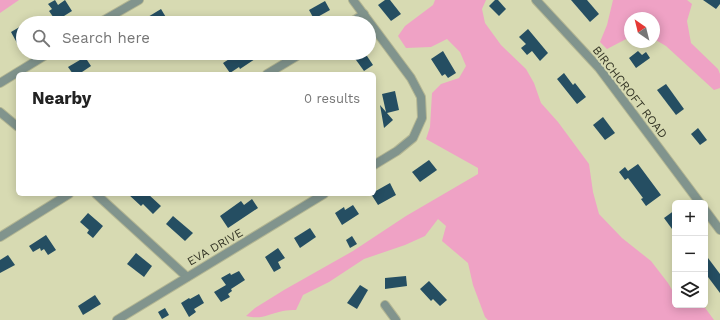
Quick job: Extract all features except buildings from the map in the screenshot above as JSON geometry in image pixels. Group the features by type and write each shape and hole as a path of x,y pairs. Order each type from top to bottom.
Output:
{"street":[{"path":"111,16 139,0"},
{"path":"353,0 364,14 361,16"},
{"name":"BIRCHCROFT ROAD","path":"536,0 598,68 698,200"},
{"path":"376,30 411,78 421,97 422,118 413,138 397,151 376,164"},
{"path":"18,72 38,60"},
{"path":"271,72 291,60"},
{"path":"0,83 16,73"},
{"path":"0,112 16,125"},
{"path":"0,237 66,196"},
{"path":"98,196 187,277"},
{"name":"EVA DRIVE","path":"118,320 321,196"},
{"path":"708,214 720,230"},
{"path":"385,306 396,320"}],"shaded area":[{"path":"0,0 19,0 0,13"},
{"path":"435,0 486,0 482,9 485,23 501,45 526,69 534,83 541,103 558,122 589,164 593,192 599,214 622,238 651,261 672,290 672,308 705,308 714,320 488,320 485,317 473,285 468,263 442,241 446,226 438,219 425,236 405,245 364,259 329,282 303,295 296,310 261,317 246,316 255,308 284,290 353,251 406,216 478,174 478,168 426,139 430,127 432,93 441,84 459,78 466,66 460,52 447,39 431,47 406,48 398,36 405,26 433,5"},
{"path":"613,0 687,0 692,4 687,21 691,43 718,69 720,74 720,88 714,90 666,46 660,42 660,12 624,12 624,40 607,49 600,42 607,25"}]}
